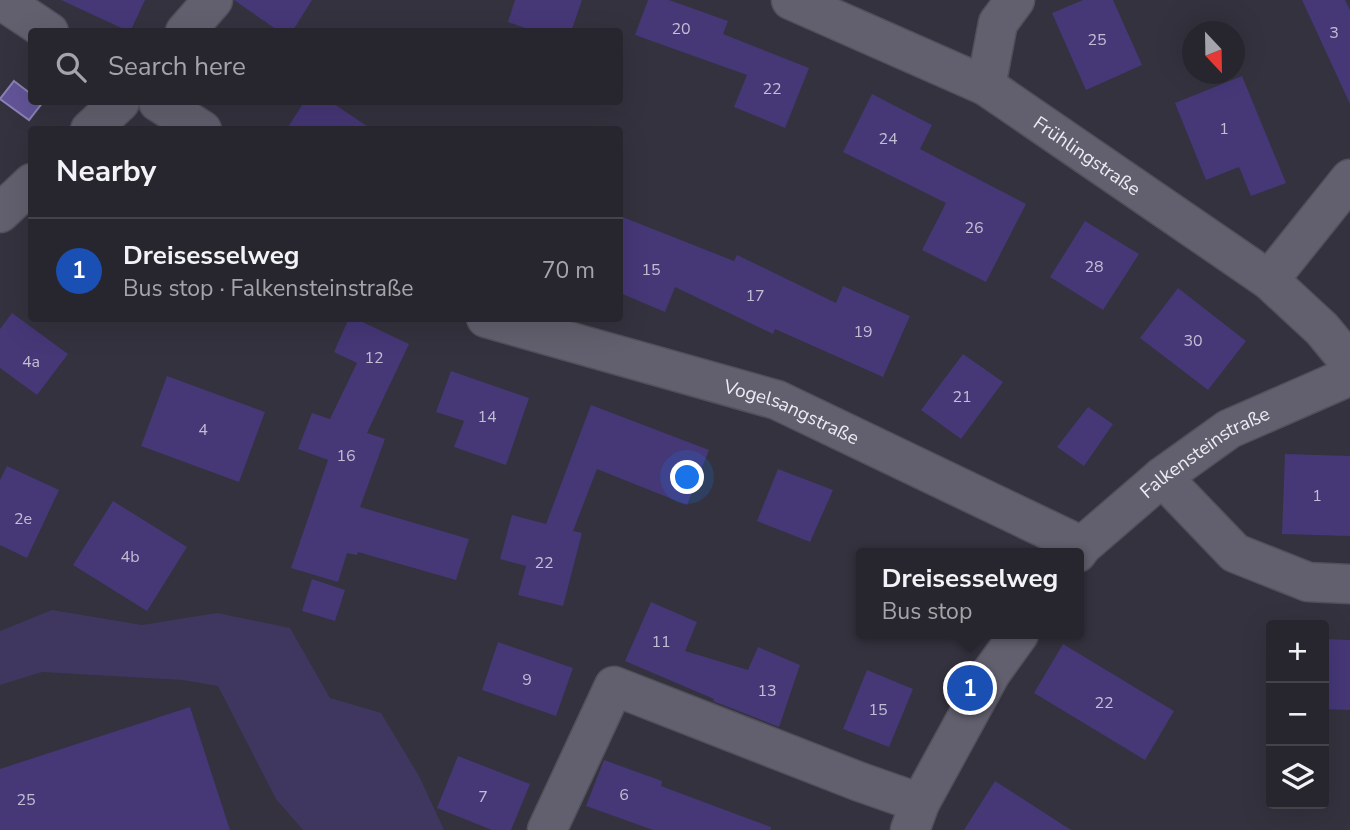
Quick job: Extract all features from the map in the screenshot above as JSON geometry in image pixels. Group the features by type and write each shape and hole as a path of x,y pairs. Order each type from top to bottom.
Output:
{"street":[{"path":"1,0 43,28"},
{"path":"188,28 213,0"},
{"name":"Frühlingstraße","path":"791,0 986,86 1269,280 1322,329 1350,363"},
{"path":"986,86 998,23 1015,0"},
{"path":"94,126 117,105"},
{"path":"163,105 196,126"},
{"path":"1269,280 1350,179"},
{"path":"0,213 28,187"},
{"name":"Vogelsangstraße","path":"500,322 777,400 1078,548"},
{"name":"Falkensteinstraße","path":"1081,548 1162,477 1229,429 1350,376"},
{"path":"1162,477 1235,553 1308,582 1350,584"},
{"path":"547,830 614,686 860,782 915,817 990,673 1015,639"}],"shaded area":[{"path":"14,81 28,92 28,105 41,105 29,120 0,99"},
{"path":"52,610 142,625 217,613 290,628 330,698 381,713 419,776 444,830 303,830 276,799 218,686 183,680 42,672 0,685 0,631"}],"building":[{"path":"61,0 145,0 132,28 121,28"},
{"path":"234,0 312,0 294,28 274,28"},
{"path":"515,0 582,0 572,28 525,28 508,22"},
{"path":"648,0 669,0 728,21 723,34 809,68 785,128 734,107 747,75 635,35"},
{"path":"1083,0 1113,0 1142,65 1086,90 1052,13"},
{"path":"1302,0 1345,0 1350,10 1350,104"},
{"path":"1245,83 1286,183 1251,196 1239,167 1206,180 1175,103 1222,84"},
{"path":"872,94 932,125 920,149 1026,204 986,282 922,250 946,203 843,152"},
{"path":"302,105 336,105 367,126 289,126"},
{"path":"623,217 734,261 737,255 836,303 843,286 910,316 883,377 775,329 773,334 675,287 665,312 623,294"},
{"path":"1085,221 1139,254 1103,310 1050,277"},
{"path":"1178,288 1246,341 1208,390 1140,338"},
{"path":"12,313 68,354 37,395 0,368 0,329"},
{"path":"347,322 362,322 409,344 367,433 385,439 360,507 469,539 456,580 358,552 357,555 347,553 338,582 291,568 328,460 298,449 312,413 330,419 357,363 334,352"},
{"path":"963,354 1003,382 961,439 921,410"},
{"path":"451,371 529,398 506,465 454,447 464,421 436,412"},
{"path":"167,376 265,412 239,482 141,446"},
{"path":"591,405 709,450 687,505 597,469 573,531 582,533 563,606 518,595 526,566 500,559 512,515 546,524"},
{"path":"1088,407 1113,424 1084,466 1057,447"},
{"path":"1285,454 1350,456 1350,536 1282,534"},
{"path":"7,466 59,490 27,558 0,545 0,480"},
{"path":"778,469 833,490 810,542 757,521"},
{"path":"113,501 187,547 147,611 73,565"},
{"path":"312,579 345,590 335,621 302,611"},
{"path":"651,602 697,622 685,651 748,670 758,647 800,665 779,727 713,701 714,699 625,661"},
{"path":"1329,639 1350,640 1350,710 1329,709"},
{"path":"498,642 573,668 556,716 482,690"},
{"path":"1063,644 1174,711 1145,760 1034,693"},
{"path":"867,670 913,689 889,747 843,729"},
{"path":"190,707 230,830 0,830 0,769"},
{"path":"458,756 530,784 511,830 492,830 437,808"},
{"path":"604,760 662,781 661,786 771,827 771,830 653,830 586,806"},
{"path":"995,781 1071,830 964,830"}],"place":[{"name":"Dreisesselweg","path":"970,688"}]}
